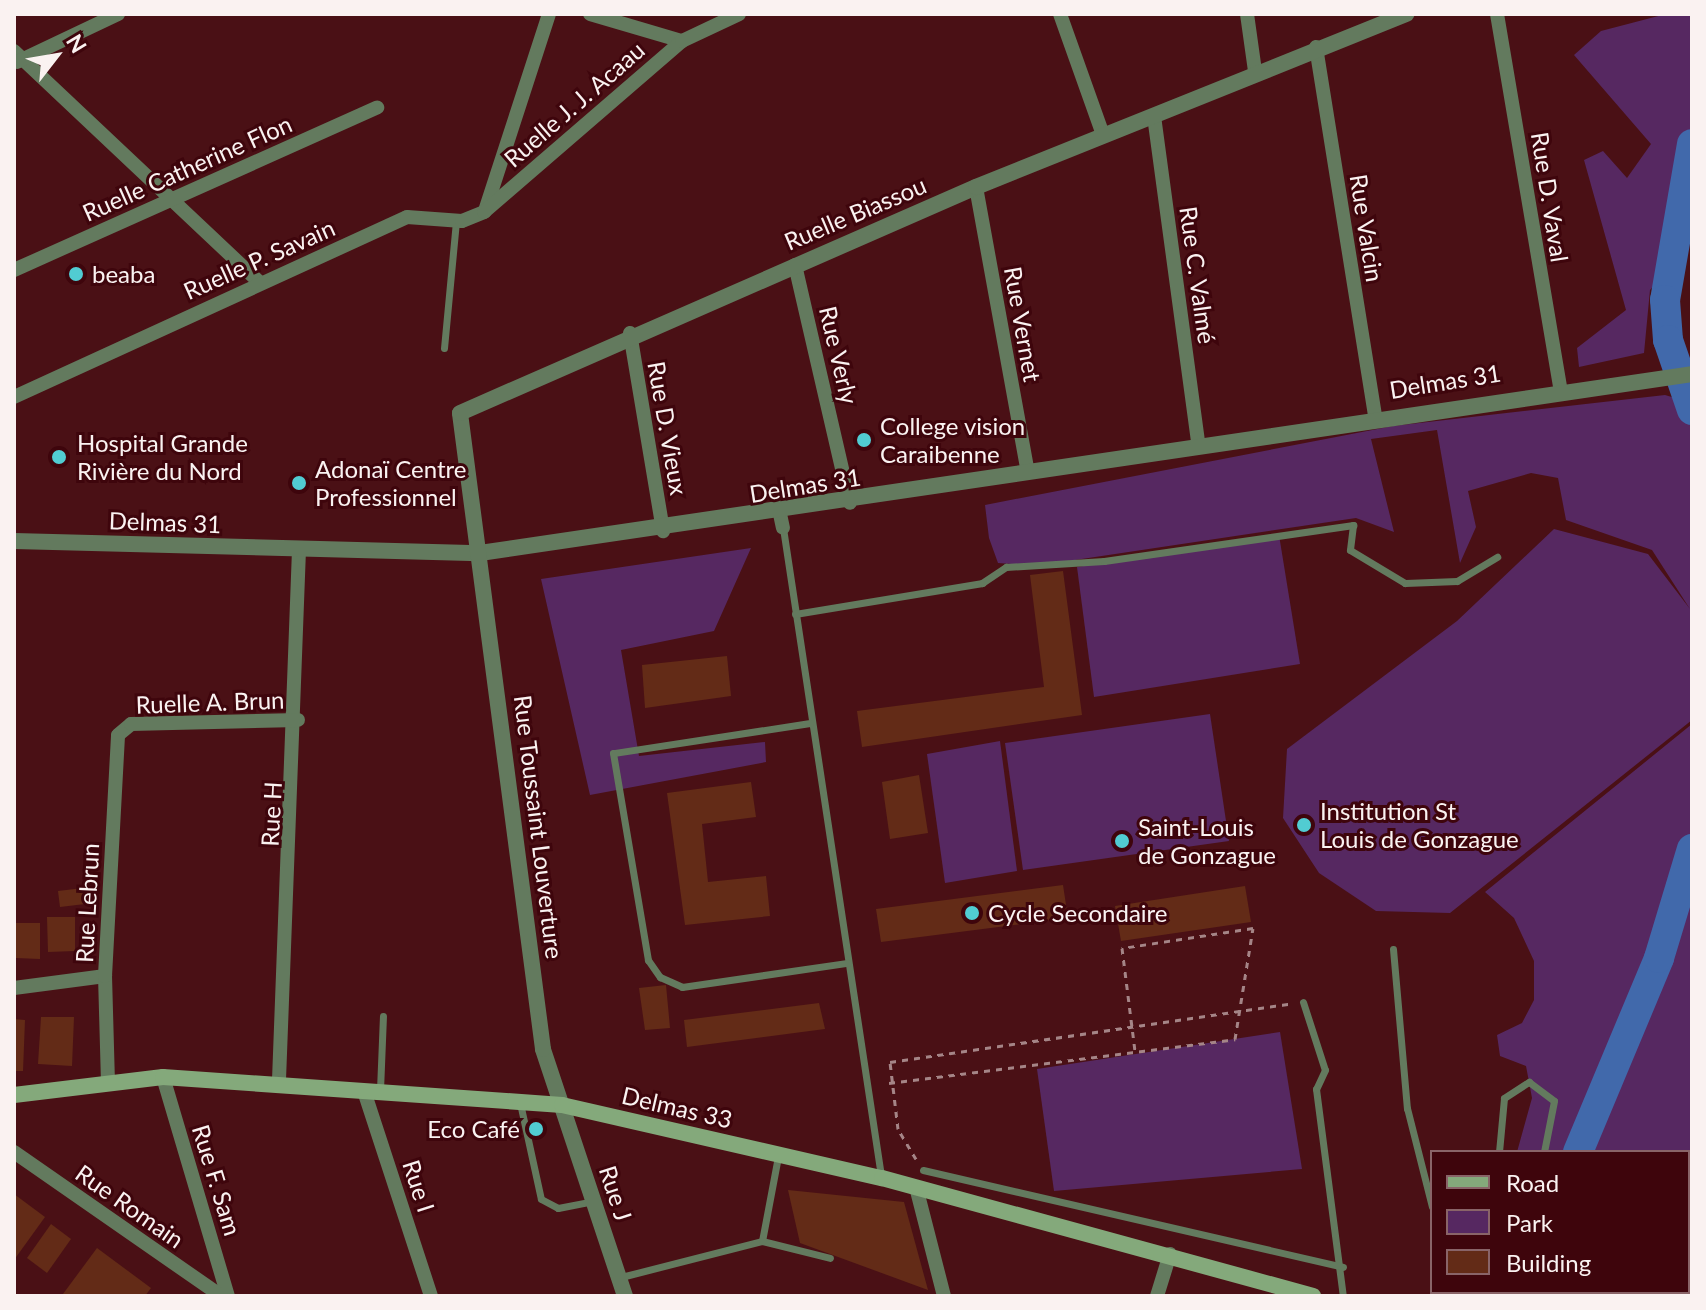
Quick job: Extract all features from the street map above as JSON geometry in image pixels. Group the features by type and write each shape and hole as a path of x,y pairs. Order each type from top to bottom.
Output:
{"main road":[{"name":"Delmas 33","path":"14,1095 163,1077 279,1080 372,1091 562,1105 882,1178 1170,1254 1313,1296"}],"street":[{"path":"118,14 17,58 259,282"},
{"path":"484,212 549,14"},
{"path":"590,14 682,41"},
{"name":"Ruelle J. J. Acaau","path":"484,212 682,41 739,14"},
{"path":"1060,14 1103,135"},
{"path":"1247,14 1255,71"},
{"name":"Ruelle Biassou","path":"480,553 460,413 630,333 976,187 1154,116 1255,71 1407,14"},
{"name":"Rue D. Vaval","path":"1497,14 1560,388"},
{"name":"Rue Valcin","path":"1316,47 1375,416"},
{"name":"Ruelle Catherine Flon","path":"14,270 377,108"},
{"name":"Rue C. Valmé","path":"1154,116 1198,441"},
{"name":"Rue Vernet","path":"976,187 1027,468"},
{"name":"Ruelle P. Savain","path":"14,397 259,282 407,217 456,220 484,212"},
{"name":"Rue Verly","path":"795,265 850,503"},
{"name":"Rue D. Vieux","path":"630,333 663,531"},
{"name":"Delmas 31","path":"14,541 480,553 663,531 782,521 850,503 1027,468 1560,388 1692,374"},
{"name":"Rue H","path":"279,1080 298,720 299,550"},
{"name":"Rue Toussaint Louverture","path":"480,553 543,1049 562,1105"},
{"name":"Ruelle A. Brun","path":"124,728 298,720"},
{"name":"Rue Lebrun","path":"108,1083 105,976 124,728"},
{"path":"14,988 105,976"},
{"name":"Rue F. Sam","path":"163,1077 228,1296"},
{"name":"Rue I","path":"372,1091 431,1296"},
{"name":"Rue J","path":"562,1105 625,1296"},
{"name":"Rue Romain","path":"14,1152 221,1296"},
{"path":"916,1187 944,1296"},
{"path":"1157,1296 1170,1254"}],"lane":[{"path":"444,348 456,220"},
{"path":"782,521 810,723 882,1178"},
{"path":"795,614 982,583 1006,567 1104,561 1353,525 1350,550 1405,583 1457,581 1497,557"},
{"path":"810,723 613,753 648,960 660,977 682,987 847,963"},
{"path":"1393,949 1407,1108 1430,1199"},
{"path":"1303,1002 1325,1070 1316,1089 1343,1267 1343,1296"},
{"path":"372,1091 383,1016"},
{"path":"1499,1150 1504,1098 1529,1082 1554,1101 1544,1150"},
{"path":"520,1102 541,1199 558,1208 593,1201"},
{"path":"762,1241 779,1154"},
{"path":"923,1170 1343,1267"},
{"path":"619,1278 762,1241 830,1258"}],"path":[{"path":"889,1083 1235,1039 1253,928 1122,948 1135,1051"},
{"path":"923,1170 898,1129 889,1083 890,1062 1303,1002"}],"green space":[{"path":"1666,14 1692,14 1692,131 1679,145 1668,269 1650,290 1644,353 1579,367 1577,348 1626,310 1584,160 1603,151 1627,178 1651,144 1574,55 1601,31"},
{"path":"1665,395 1692,403 1692,720 1450,913 1376,911 1319,873 1283,818 1287,749 1457,621 1554,529 1648,554 1690,609 1652,550 1566,520 1558,478 1531,473 1468,491 1476,527 1460,563 1437,430 1371,439 1394,532 1356,518 1035,566 998,563 989,538 985,505 1393,426"},
{"path":"1279,535 1300,664 1094,697 1077,567"},
{"path":"751,548 714,631 621,650 639,756 765,742 766,762 590,795 541,579"},
{"path":"1210,714 1229,841 1023,870 1005,743"},
{"path":"1692,724 1692,1172 1690,1150 1518,1150 1532,1098 1526,1066 1500,1056 1497,1035 1522,1023 1534,1000 1534,961 1514,918 1485,892"},
{"path":"1000,741 1017,871 945,883 927,754"},
{"path":"1280,1032 1302,1169 1054,1191 1037,1069"},
{"path":"1508,1294 1568,1294 1508,1296"}],"building":[{"path":"1063,571 1082,715 862,747 857,711 1044,687 1030,575"},
{"path":"727,656 731,696 645,708 642,665"},
{"path":"919,775 928,833 890,839 882,782"},
{"path":"751,782 756,817 702,824 708,882 766,876 770,916 685,925 667,793"},
{"name":"Cycle Secondaire","path":"1063,885 1068,918 881,942 876,909"},
{"path":"1245,886 1251,922 1121,941 1115,906"},
{"path":"83,888 85,904 60,907 58,891"},
{"path":"47,917 75,917 75,951 48,952"},
{"path":"16,923 40,923 40,959 16,958"},
{"path":"666,985 670,1028 645,1030 639,988"},
{"path":"819,1003 825,1029 687,1047 684,1020"},
{"path":"41,1017 74,1017 72,1066 38,1064"},
{"path":"14,1019 25,1020 23,1071 14,1071"},
{"path":"788,1190 904,1202 928,1290 800,1243"},
{"path":"14,1194 45,1217 14,1260"},
{"path":"51,1224 71,1239 47,1273 27,1258"},
{"path":"97,1248 151,1288 145,1296 63,1294"}],"waterway":[{"path":"1692,144 1665,300 1668,340 1692,410"},
{"path":"1579,1150 1659,958 1692,849"}],"place":[{"name":"beaba","path":"76,274"},
{"name":"College vision Caraibenne","path":"864,440"},
{"name":"Hospital Grande Rivière du Nord","path":"59,457"},
{"name":"Adonaï Centre Professionnel","path":"299,483"},
{"name":"Institution St Louis de Gonzague","path":"1304,825"},
{"name":"Saint-Louis de Gonzague","path":"1122,841"},
{"name":"Cycle Secondaire","path":"972,913"},
{"name":"Eco Café","path":"536,1129"}]}
